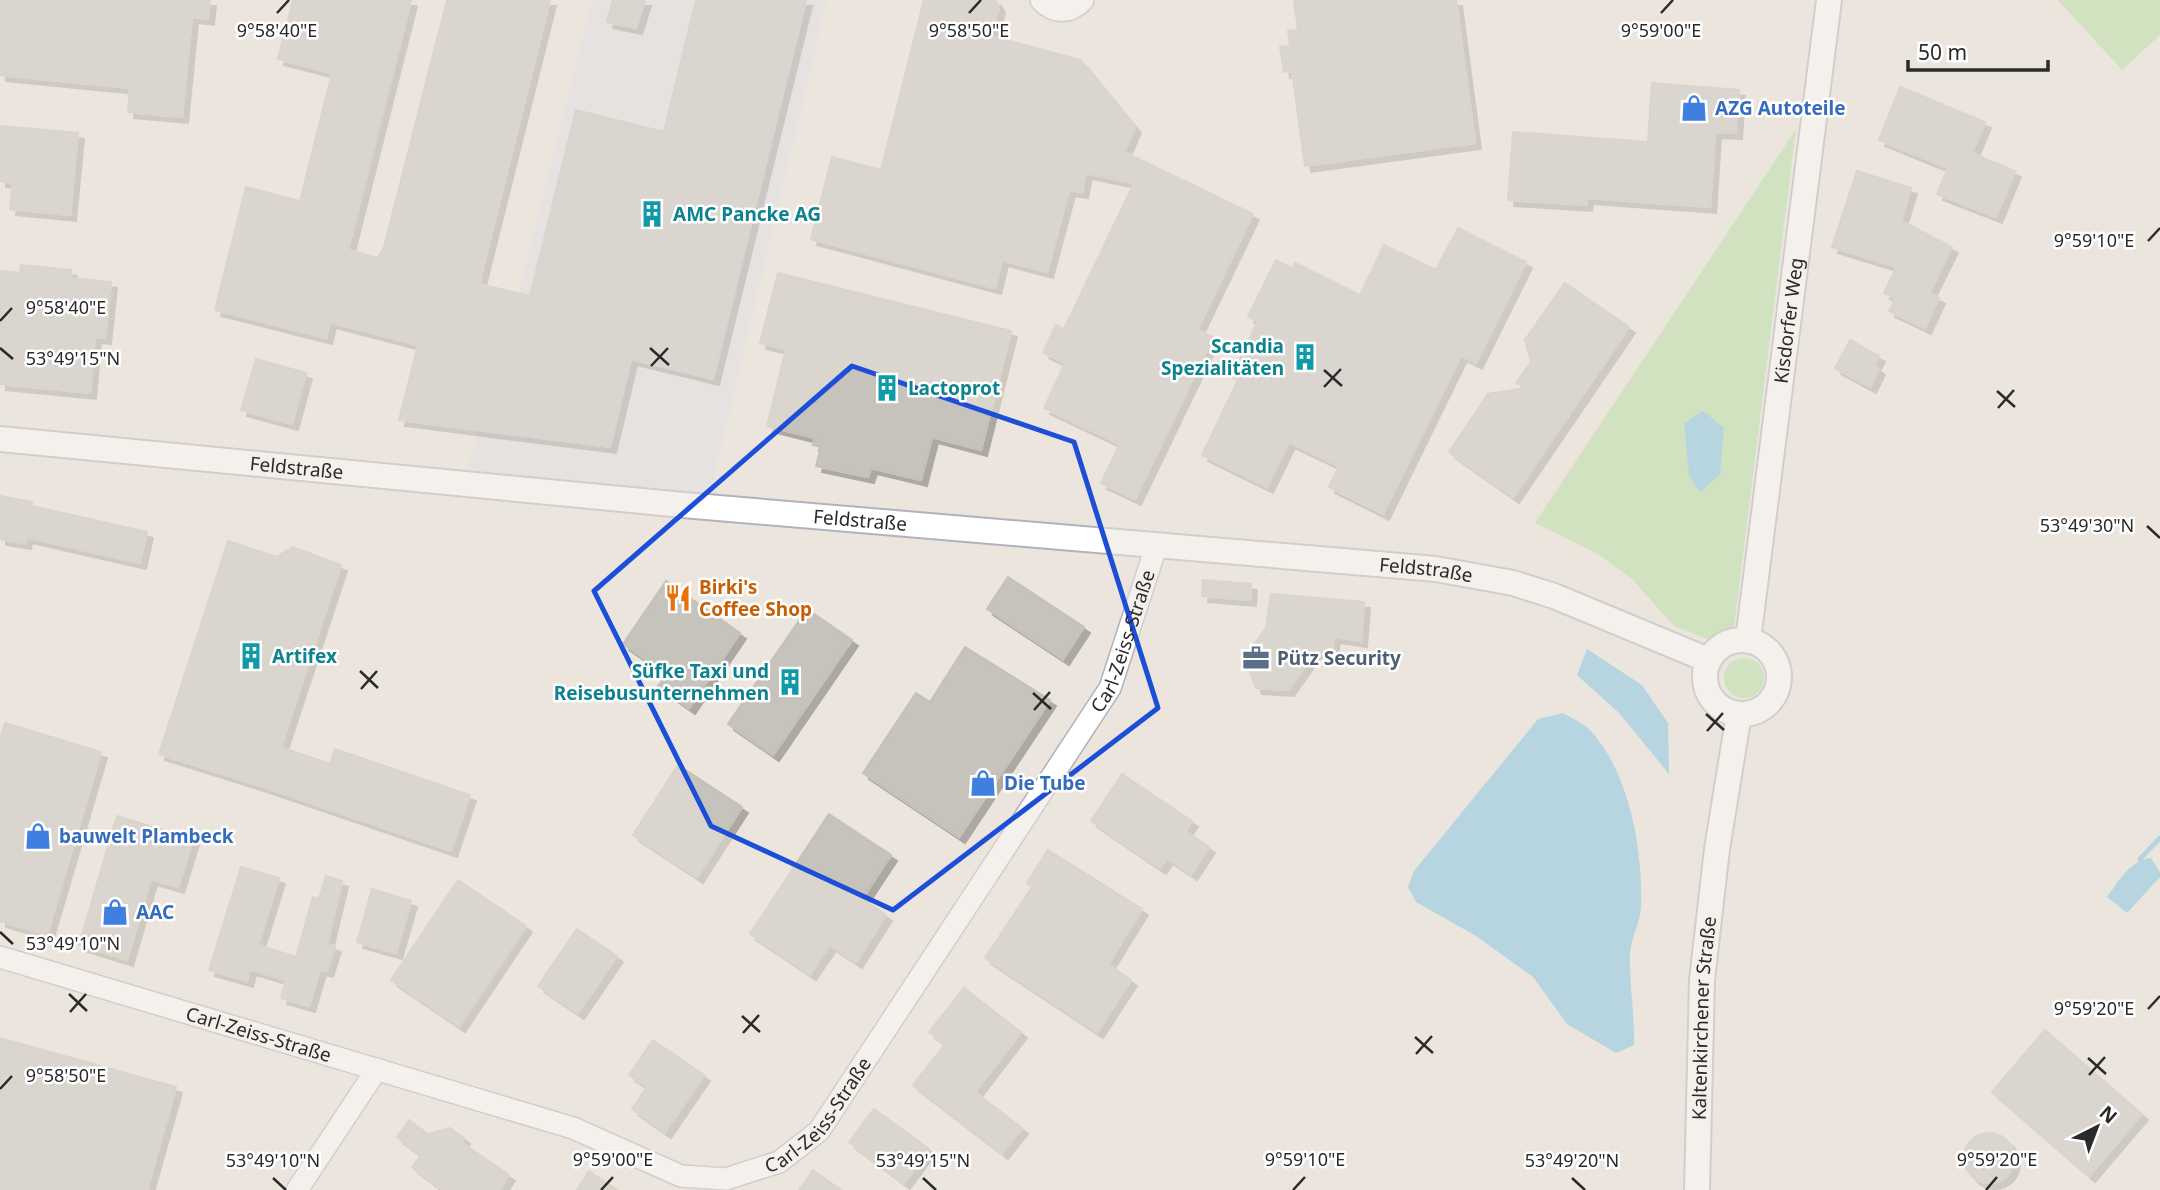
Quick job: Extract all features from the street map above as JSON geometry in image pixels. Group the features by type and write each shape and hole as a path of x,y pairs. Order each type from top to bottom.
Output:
{"street":[{"path":"1041,0 1049,8 1066,11 1075,8 1083,0"},
{"name":"Kisdorfer Weg","path":"1748,640 1829,0"},
{"name":"Feldstraße","path":"0,439 683,505 1436,569 1513,583 1554,596 1708,660"},
{"name":"Carl-Zeiss-Straße","path":"0,957 573,1128 681,1176 726,1179 779,1162 819,1131 1110,688 1156,547"},
{"path":"1748,640 1770,653 1779,676 1772,699 1763,708 1739,714 1717,705 1705,684 1705,672 1708,660 1725,643 1748,640"},
{"name":"Kaltenkirchener Straße","path":"1697,1190 1702,980 1717,849 1739,714"},
{"path":"297,1190 377,1069"}],"highlighted area":[{"path":"852,366 1074,442 1158,708 893,910 711,826 594,591"}],"shaded area":[{"name":"AMC Pancke AG","path":"592,0 827,0 710,494 466,472 517,299"}],"green space":[{"path":"2058,0 2160,0 2160,35 2122,70"},
{"path":"1796,129 1734,627 1709,640 1674,626 1631,578 1596,553 1535,523"},
{"path":"1744,658 1758,664 1764,678 1758,692 1744,698 1730,692 1724,678 1730,664"}],"water":[{"path":"1703,411 1724,428 1720,474 1700,492 1689,475 1684,423"},
{"path":"1587,649 1642,685 1668,723 1669,774 1619,713 1577,675"},
{"path":"1563,713 1590,730 1615,768 1631,814 1640,862 1641,907 1630,954 1634,1045 1616,1053 1567,1024 1533,977 1476,936 1416,902 1408,887 1414,871 1538,719"},
{"path":"2151,858 2160,872 2160,877 2127,913 2107,897 2131,867"}],"building":[{"path":"0,0 210,0 208,19 192,17 182,117 128,112 130,88 0,75"},
{"path":"293,0 411,0 348,250 378,258 384,247 447,0 550,0 479,284 530,296 576,110 664,132 696,0 806,0 713,379 631,359 610,447 399,420 418,345 330,322 326,338 215,310 246,187 300,201 332,73 278,59"},
{"path":"613,0 645,0 636,28 607,22"},
{"path":"924,0 995,0 999,7 991,36 1080,60 1135,127 1124,152 1253,214 1197,330 1213,337 1135,499 1101,483 1120,444 1044,408 1065,363 1043,352 1056,325 1064,329 1134,183 1086,173 1082,192 1069,190 1047,272 1002,260 995,288 811,239 832,157 881,170"},
{"path":"1294,0 1456,0 1475,143 1305,166 1292,71 1284,72 1280,47 1290,46 1288,31 1298,30"},
{"path":"1652,83 1739,90 1736,133 1715,132 1710,207 1587,198 1586,205 1508,200 1513,132 1648,142"},
{"path":"1900,87 1985,122 1972,153 2015,171 1996,217 1937,194 1948,168 1879,140"},
{"path":"0,126 78,133 70,215 10,209 13,183 0,181"},
{"path":"1857,171 1911,188 1901,221 1952,247 1929,293 1939,298 1925,328 1889,311 1896,298 1884,293 1897,267 1832,247"},
{"path":"1458,228 1526,262 1476,363 1461,355 1383,514 1329,487 1339,466 1289,442 1267,487 1202,455 1238,380 1231,377 1258,321 1248,317 1276,260 1293,269 1295,263 1360,295 1384,245 1436,270"},
{"path":"21,265 71,270 70,278 111,282 105,338 95,337 90,393 0,384 0,271 20,273"},
{"name":"Lactoprot","path":"778,273 1011,331 981,450 932,437 921,480 871,468 868,477 816,466 821,447 813,445 815,438 767,426 786,349 760,343"},
{"path":"1565,283 1629,327 1513,497 1449,452 1488,394 1526,388 1516,383 1531,362 1525,340"},
{"path":"1850,340 1879,356 1874,365 1879,369 1870,387 1835,368"},
{"path":"256,359 306,373 292,424 241,410"},
{"path":"0,496 32,502 32,506 147,532 140,563 26,537 25,543 0,539"},
{"name":"Artifex","path":"228,541 276,557 293,547 341,565 281,747 330,764 335,749 470,795 451,851 159,754"},
{"path":"1008,577 1084,627 1063,659 987,609"},
{"path":"1203,580 1251,584 1250,600 1202,596"},
{"path":"666,581 740,633 689,708 658,686 667,674 623,644"},
{"path":"1271,594 1364,602 1361,641 1334,637 1331,655 1315,652 1288,690 1256,688 1244,658 1266,628"},
{"name":"Süfke Taxi und Reisebusunternehmen","path":"807,609 852,640 773,755 728,724"},
{"path":"965,647 1050,700 959,837 863,773 916,693 930,702"},
{"name":"bauwelt Plambeck","path":"5,723 101,752 47,935 0,921 0,739"},
{"path":"678,765 742,807 697,877 633,835"},
{"path":"1122,774 1192,821 1185,831 1209,847 1191,874 1167,858 1160,868 1091,821"},
{"path":"829,814 891,855 862,899 886,915 856,962 830,945 810,974 750,934"},
{"path":"117,816 193,839 178,887 151,879 127,960 79,945"},
{"path":"1048,850 1142,909 1108,964 1131,980 1097,1032 985,958 1032,887 1027,883"},
{"path":"241,867 279,878 258,945 296,957 313,897 319,899 326,876 342,881 327,944 335,946 327,971 320,969 309,1006 281,998 286,980 250,969 247,981 209,970"},
{"path":"458,880 526,926 459,1026 391,980"},
{"path":"372,889 411,901 396,953 357,942"},
{"path":"577,929 617,956 578,1013 538,986"},
{"path":"964,988 1021,1032 975,1092 1022,1128 1002,1153 913,1085 945,1044 929,1032"},
{"path":"2045,1030 2142,1114 2089,1176 1992,1092"},
{"path":"0,1038 176,1087 147,1190 0,1190"},
{"path":"653,1040 704,1075 665,1132 632,1109 647,1087 629,1075"},
{"path":"874,1109 929,1149 904,1183 849,1142"},
{"path":"409,1120 428,1134 450,1128 464,1138 461,1142 509,1175 499,1190 443,1190 412,1167 421,1155 397,1137"},
{"path":"1989,1133 2007,1140 2014,1158 2007,1176 1989,1183 1971,1176 1964,1158 1971,1140"},
{"path":"813,1170 841,1190 799,1190"},
{"path":"589,1171 617,1190 577,1190"}],"waterway":[{"path":"2140,859 2160,838"}],"place":[{"name":"AZG Autoteile","path":"1694,108"},
{"name":"AMC Pancke AG","path":"652,214"},
{"name":"Scandia Spezialitäten","path":"1305,357"},
{"name":"Lactoprot","path":"887,388"},
{"name":"Birki's Coffee Shop","path":"678,598"},
{"name":"Artifex","path":"251,656"},
{"name":"Pütz Security","path":"1256,658"},
{"name":"Süfke Taxi und Reisebusunternehmen","path":"790,682"},
{"name":"Die Tube","path":"983,783"},
{"name":"bauwelt Plambeck","path":"38,836"},
{"name":"AAC","path":"115,912"}]}
